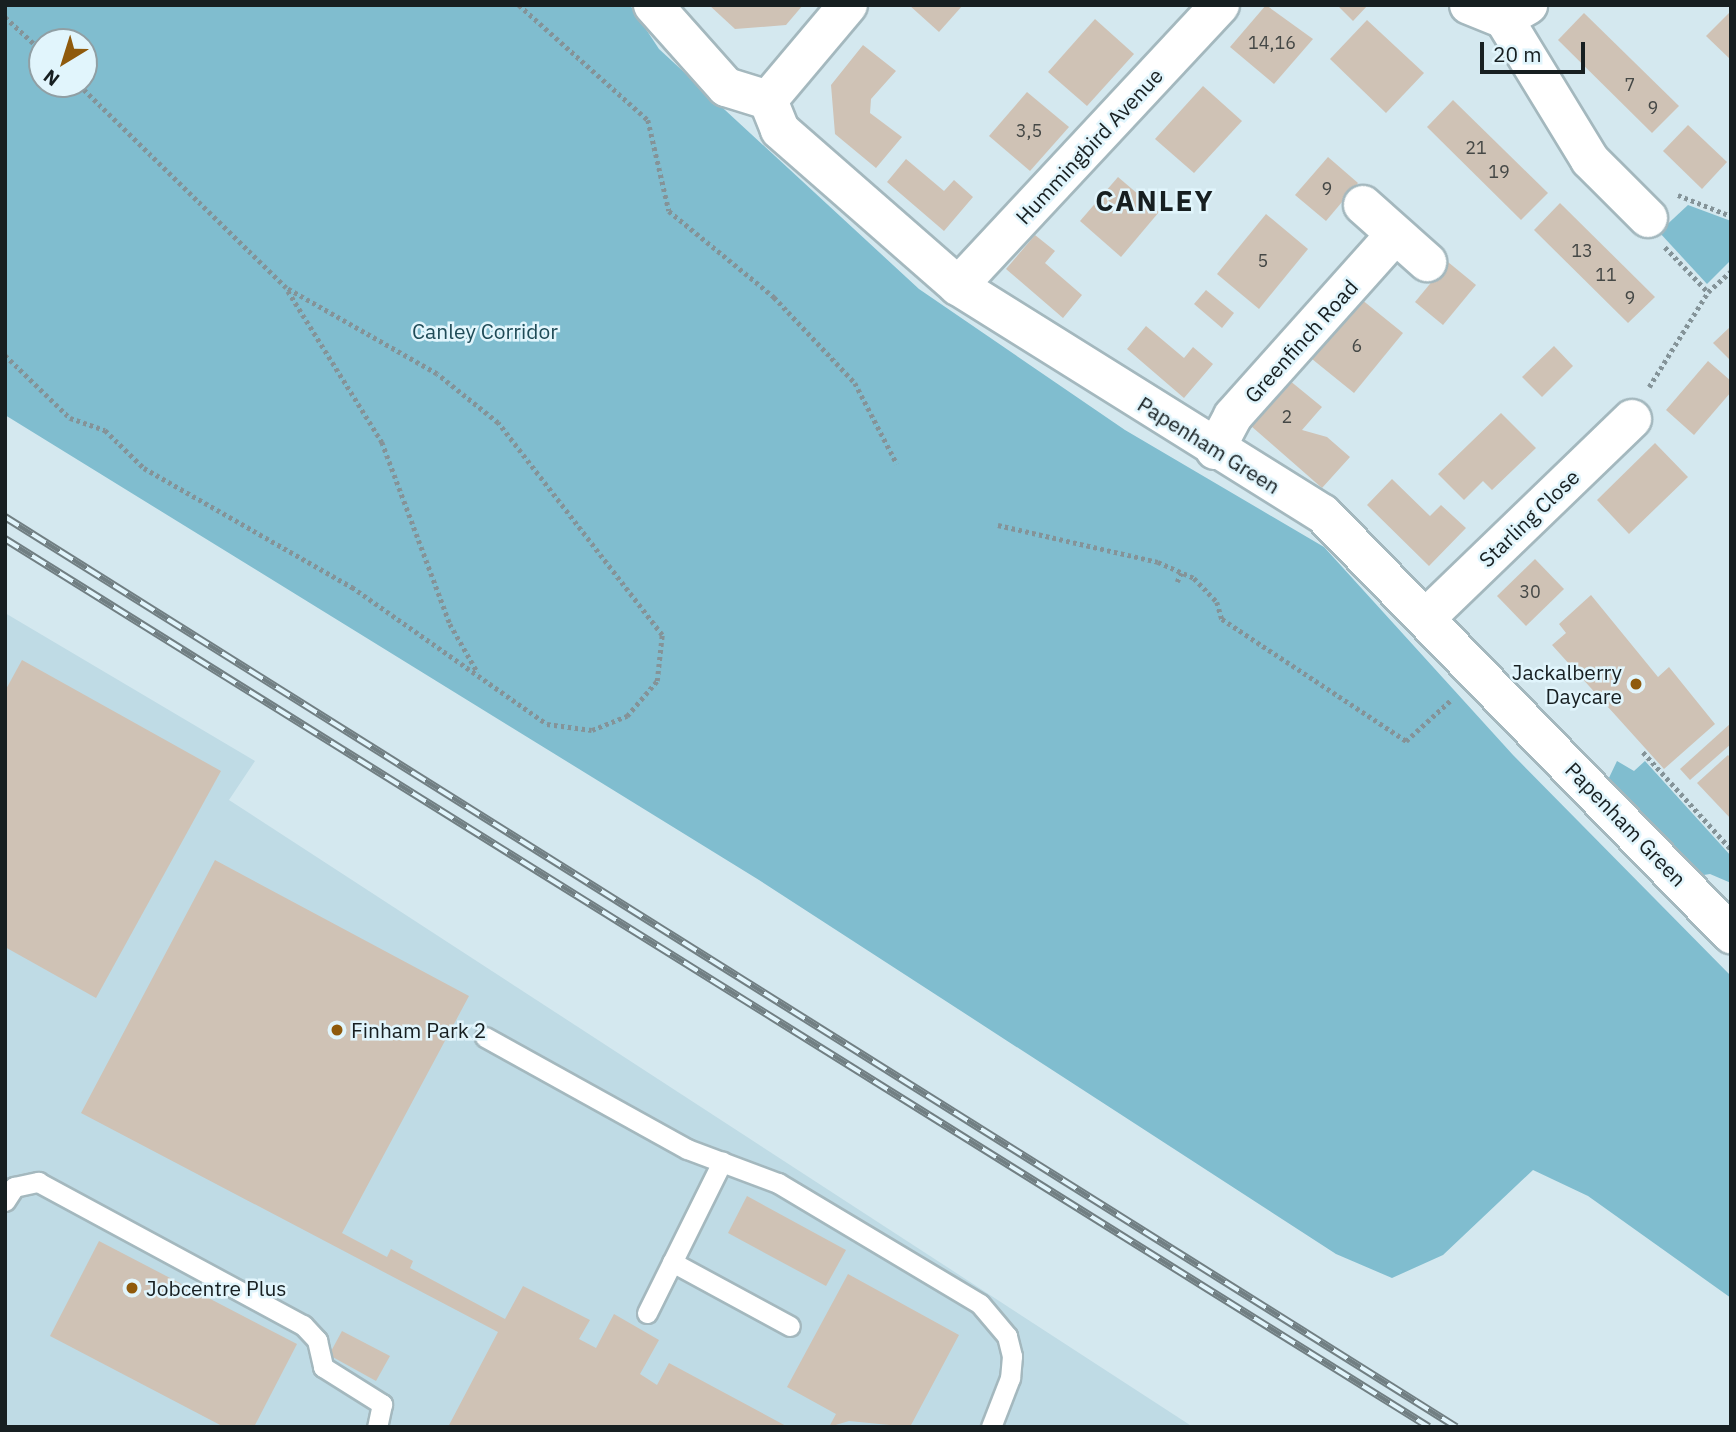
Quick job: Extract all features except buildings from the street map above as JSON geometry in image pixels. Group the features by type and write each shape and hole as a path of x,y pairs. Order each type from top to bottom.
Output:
{"street":[{"path":"653,5 726,87 768,100 848,5"},
{"name":"Hummingbird Avenue","path":"958,286 1220,5"},
{"path":"1500,10 1590,160 1648,218"},
{"name":"Papenham Green","path":"768,100 780,130 958,286 1215,450 1323,514 1427,617 1731,934"},
{"path":"1363,205 1393,237 1427,262"},
{"name":"Greenfinch Road","path":"1215,450 1233,416 1393,237"},
{"name":"Starling Close","path":"1427,617 1632,419"}],"lane":[{"path":"485,1037 722,1162 778,1183 996,1319 1012,1356 991,1427"},
{"path":"647,1313 722,1162"},
{"path":"5,1201 14,1187 38,1182 303,1325 317,1340 323,1367 382,1404 377,1427"},
{"path":"672,1262 790,1326"}],"path":[{"path":"519,5 648,120 669,211 774,297 855,383 897,464"},
{"path":"5,17 28,38"},
{"path":"92,98 286,288 382,442 450,624 480,677"},
{"path":"1632,419 1673,345 1731,271"},
{"path":"5,355 71,418 105,430 144,468 352,587 547,724 592,730 627,716 657,681 662,635 498,424 437,374 286,288"},
{"path":"998,525 1158,562 1181,573 1217,602 1222,619 1406,741 1480,673"},
{"path":"1177,582 1181,573"},
{"path":"1643,752 1731,849"}],"shaded area":[{"name":"Finham Park 2","path":"5,613 255,761 229,800 1193,1427 5,1427"}],"green space":[{"name":"Canley Corridor","path":"5,5 630,5 659,49 919,289 1125,430 1324,547 1513,755 1731,976 1731,1298 1588,1196 1533,1170 1443,1255 1392,1278 1336,1254 759,880 5,415"},
{"path":"1688,205 1731,221 1731,260 1707,284 1659,232"},
{"path":"1617,761 1634,771 1645,761 1731,856 1731,883 1710,874 1691,877 1607,782"}],"railway":[{"path":"5,517 1456,1427"},
{"path":"5,539 1429,1427"}],"place":[{"name":"Jackalberry Daycare","path":"1636,684"},
{"name":"Finham Park 2","path":"337,1030"},
{"name":"Jobcentre Plus","path":"132,1288"}],"district":[{"name":"CANLEY","path":"1155,201"}]}
